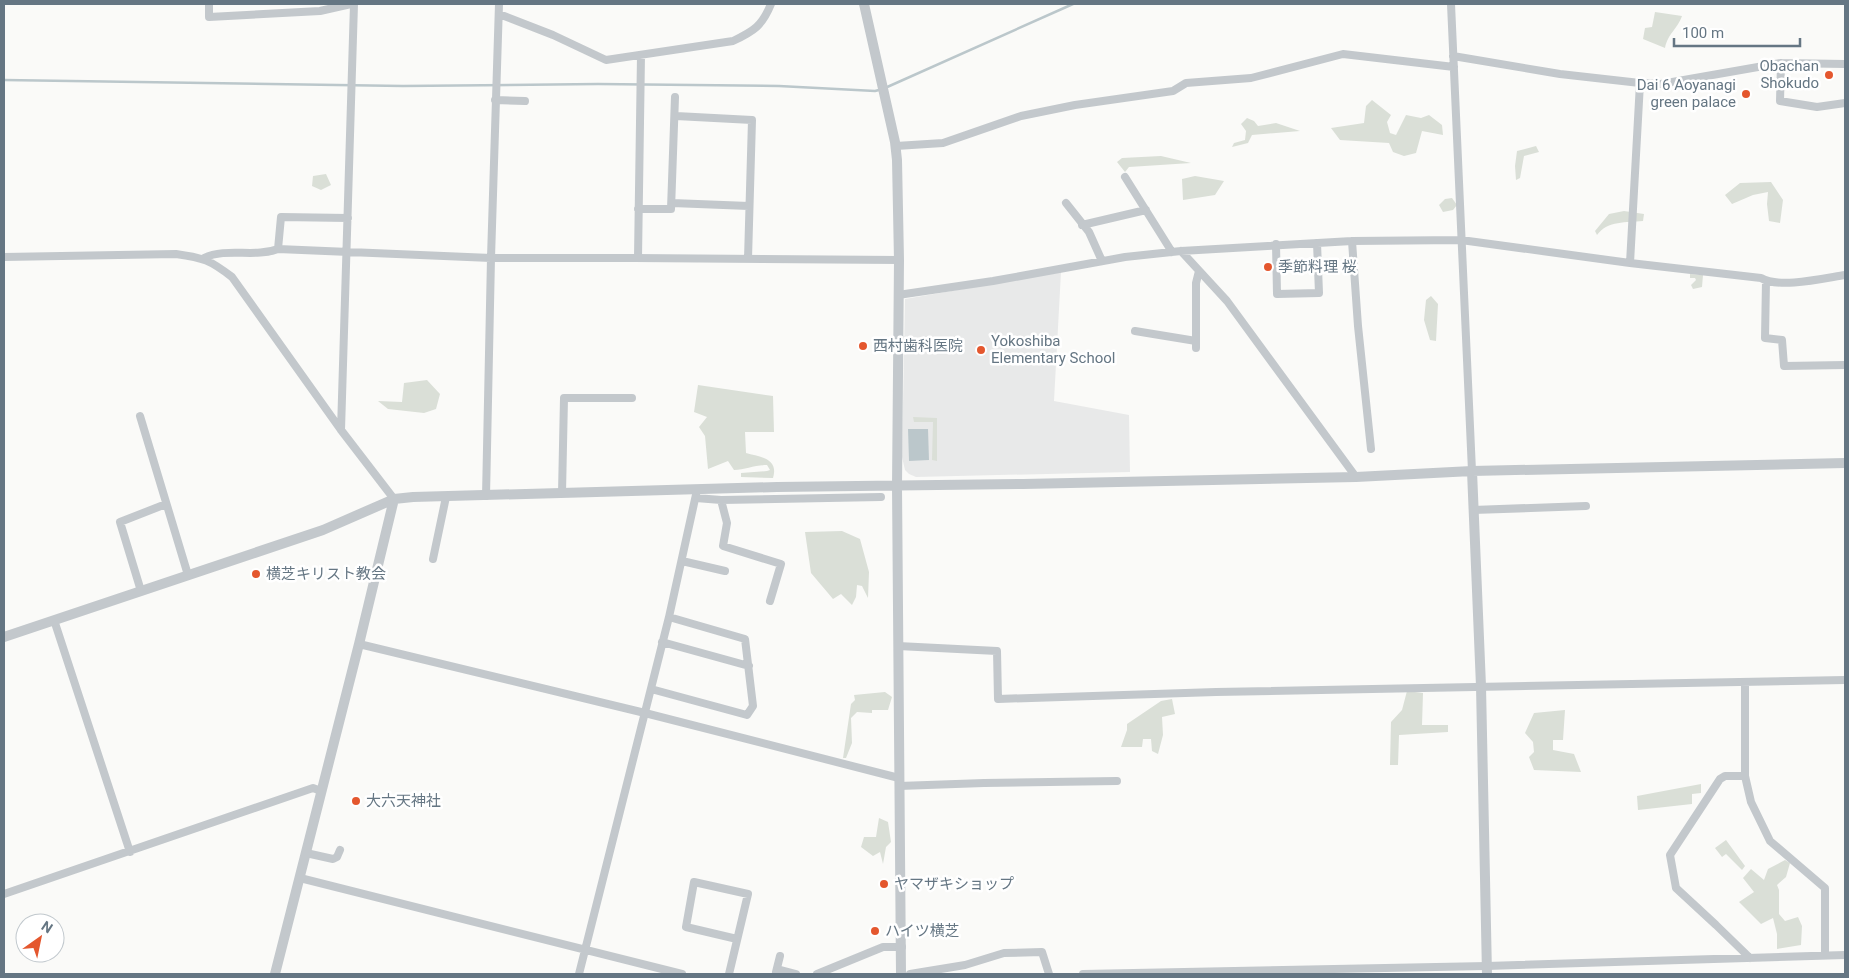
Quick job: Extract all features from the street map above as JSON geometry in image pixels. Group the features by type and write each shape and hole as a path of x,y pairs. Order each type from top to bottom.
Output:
{"street":[{"path":"209,4 209,17 320,11 352,4 348,218 341,430"},
{"path":"486,496 499,4"},
{"path":"499,14 553,35 606,60 734,41 748,34 762,23 771,4"},
{"path":"864,4 896,146 899,260 897,486 901,974"},
{"path":"1451,4 1481,686 1487,970"},
{"path":"896,146 943,143 1021,116 1075,105 1173,91 1186,83 1251,78 1343,54 1454,67"},
{"path":"638,258 641,55"},
{"path":"1453,56 1560,74 1661,84 1781,63 1845,64"},
{"path":"1781,63 1780,101 1817,107 1845,103"},
{"path":"1630,263 1640,83"},
{"path":"638,209 671,209 676,116 675,98"},
{"path":"495,100 525,101"},
{"path":"676,116 752,120 748,206 748,259"},
{"path":"1124,177 1172,252"},
{"path":"672,203 748,206"},
{"path":"1066,203 1088,232 1102,261"},
{"path":"1082,225 1146,210"},
{"path":"278,249 282,217 348,218"},
{"path":"898,296 1102,261 1172,252 1276,244 1352,241 1461,240 1630,263 1761,278 1766,281 1794,283 1845,275"},
{"path":"1352,241 1358,326 1371,449"},
{"path":"1276,244 1277,294 1318,293 1317,242"},
{"path":"204,258 213,254 266,253 278,249 491,258 899,260"},
{"path":"1181,251 1227,301 1356,477"},
{"path":"4,257 176,254 204,258 232,277 341,430 394,499"},
{"path":"1135,331 1196,344 1196,283 1199,271"},
{"path":"1766,281 1765,338 1782,340 1784,366 1845,365"},
{"path":"562,493 564,398 632,398"},
{"path":"140,416 188,575"},
{"path":"4,637 323,530 394,499 562,493 696,494 777,487 1356,477 1472,471 1845,463"},
{"path":"696,494 721,500 881,498"},
{"path":"579,974 669,617 696,494"},
{"path":"433,559 446,497"},
{"path":"275,974 394,499"},
{"path":"721,500 728,523 723,546 781,564 770,601"},
{"path":"141,591 120,522 166,504"},
{"path":"1473,510 1586,506"},
{"path":"682,561 725,571"},
{"path":"651,689 747,716 753,706 746,640 669,617"},
{"path":"54,620 130,852"},
{"path":"662,642 749,666"},
{"path":"359,644 645,713 899,782 1117,781"},
{"path":"898,646 997,651 998,699 1197,692 1845,680"},
{"path":"1744,682 1746,776 1751,802 1770,841 1824,888 1825,955"},
{"path":"1746,776 1725,776 1720,779 1670,855 1676,888 1750,958"},
{"path":"4,894 313,788 322,791"},
{"path":"306,853 333,859 337,857 340,850"},
{"path":"300,878 682,974"},
{"path":"729,974 748,894 694,882 686,926 737,939"},
{"path":"817,974 883,947 902,947"},
{"path":"910,974 964,965 1004,953 1042,952 1049,974"},
{"path":"1083,974 1487,970 1845,955"},
{"path":"780,956 776,972 796,974"}],"shaded area":[{"path":"1655,12 1682,16 1668,39 1665,48 1643,39 1645,28 1652,27"},
{"path":"1372,100 1391,115 1387,122 1390,133 1396,135 1406,115 1421,118 1429,115 1442,125 1443,135 1422,131 1416,153 1404,156 1393,152 1389,143 1340,140 1331,128 1364,123 1366,106"},
{"path":"1247,118 1254,121 1258,126 1276,123 1300,131 1252,135 1248,143 1232,147 1234,143 1245,140 1246,131 1241,124"},
{"path":"1536,146 1539,152 1524,156 1520,178 1516,180 1517,151"},
{"path":"1161,156 1191,163 1129,167 1125,172 1117,162 1122,158"},
{"path":"326,174 331,185 321,190 312,186 313,176"},
{"path":"1195,176 1224,181 1215,195 1183,200 1182,179"},
{"path":"1771,182 1783,200 1780,223 1769,221 1768,192 1753,195 1732,204 1725,195 1740,183"},
{"path":"1452,198 1457,205 1453,210 1443,212 1439,205 1445,199"},
{"path":"1624,211 1644,214 1643,221 1612,225 1601,230 1597,235 1595,231 1609,214"},
{"name":"Yokoshiba Elementary School","path":"1061,272 1054,401 1129,415 1130,472 916,477 909,474 905,470 902,457 905,299"},
{"path":"1690,274 1703,275 1702,287 1693,289 1691,285 1696,280 1695,278 1690,278"},
{"path":"1431,296 1438,304 1436,341 1430,340 1424,320 1426,300"},
{"path":"427,380 440,394 436,409 424,413 388,409 378,401 402,402 404,383"},
{"path":"698,385 773,396 774,432 745,432 746,453 762,457 771,462 774,471 773,478 741,477 741,473 770,470 767,465 734,470 728,461 708,469 705,436 699,427 707,417 694,412"},
{"path":"913,417 937,418 937,461 932,460 933,422 914,422"},
{"path":"908,429 928,429 929,460 909,461"},
{"path":"842,531 860,539 869,572 868,598 862,586 857,585 856,597 852,605 841,594 833,599 811,573 805,532"},
{"path":"1407,691 1423,693 1422,725 1448,725 1448,732 1399,735 1398,765 1390,765 1391,722 1402,710"},
{"path":"885,692 892,697 888,710 872,710 872,713 857,712 851,718 852,743 846,758 843,758 851,704 855,700 854,695"},
{"path":"1172,699 1175,714 1162,717 1163,735 1158,754 1152,751 1151,739 1143,739 1142,747 1121,747 1127,730 1127,724 1161,701"},
{"path":"1565,710 1563,740 1553,740 1553,750 1574,754 1581,772 1534,770 1529,757 1534,752 1533,742 1525,733 1534,713"},
{"path":"1701,784 1701,793 1692,794 1692,804 1638,810 1637,796"},
{"path":"879,818 888,822 891,842 886,847 883,864 880,852 873,856 861,847 864,837 876,837"},
{"path":"1726,840 1745,866 1742,870 1726,854 1722,857 1715,848"},
{"path":"1785,860 1790,863 1786,877 1777,885 1779,890 1779,914 1785,921 1798,917 1802,926 1801,945 1777,949 1777,934 1773,918 1761,924 1739,902 1754,892 1743,878 1751,869 1764,880 1768,869"}],"waterway":[{"path":"885,88 1073,4"},
{"path":"4,80 403,86 598,84 779,86 879,90"}],"place":[{"name":"Obachan Shokudo","path":"1829,75"},
{"name":"Dai 6 Aoyanagi green palace","path":"1746,94"},
{"name":"季節料理 桜","path":"1268,267"},
{"name":"西村歯科医院","path":"863,346"},
{"name":"Yokoshiba Elementary School","path":"981,350"},
{"name":"横芝キリスト教会","path":"256,574"},
{"name":"大六天神社","path":"356,801"},
{"name":"ヤマザキショップ","path":"884,884"},
{"name":"ハイツ横芝","path":"875,931"}]}
